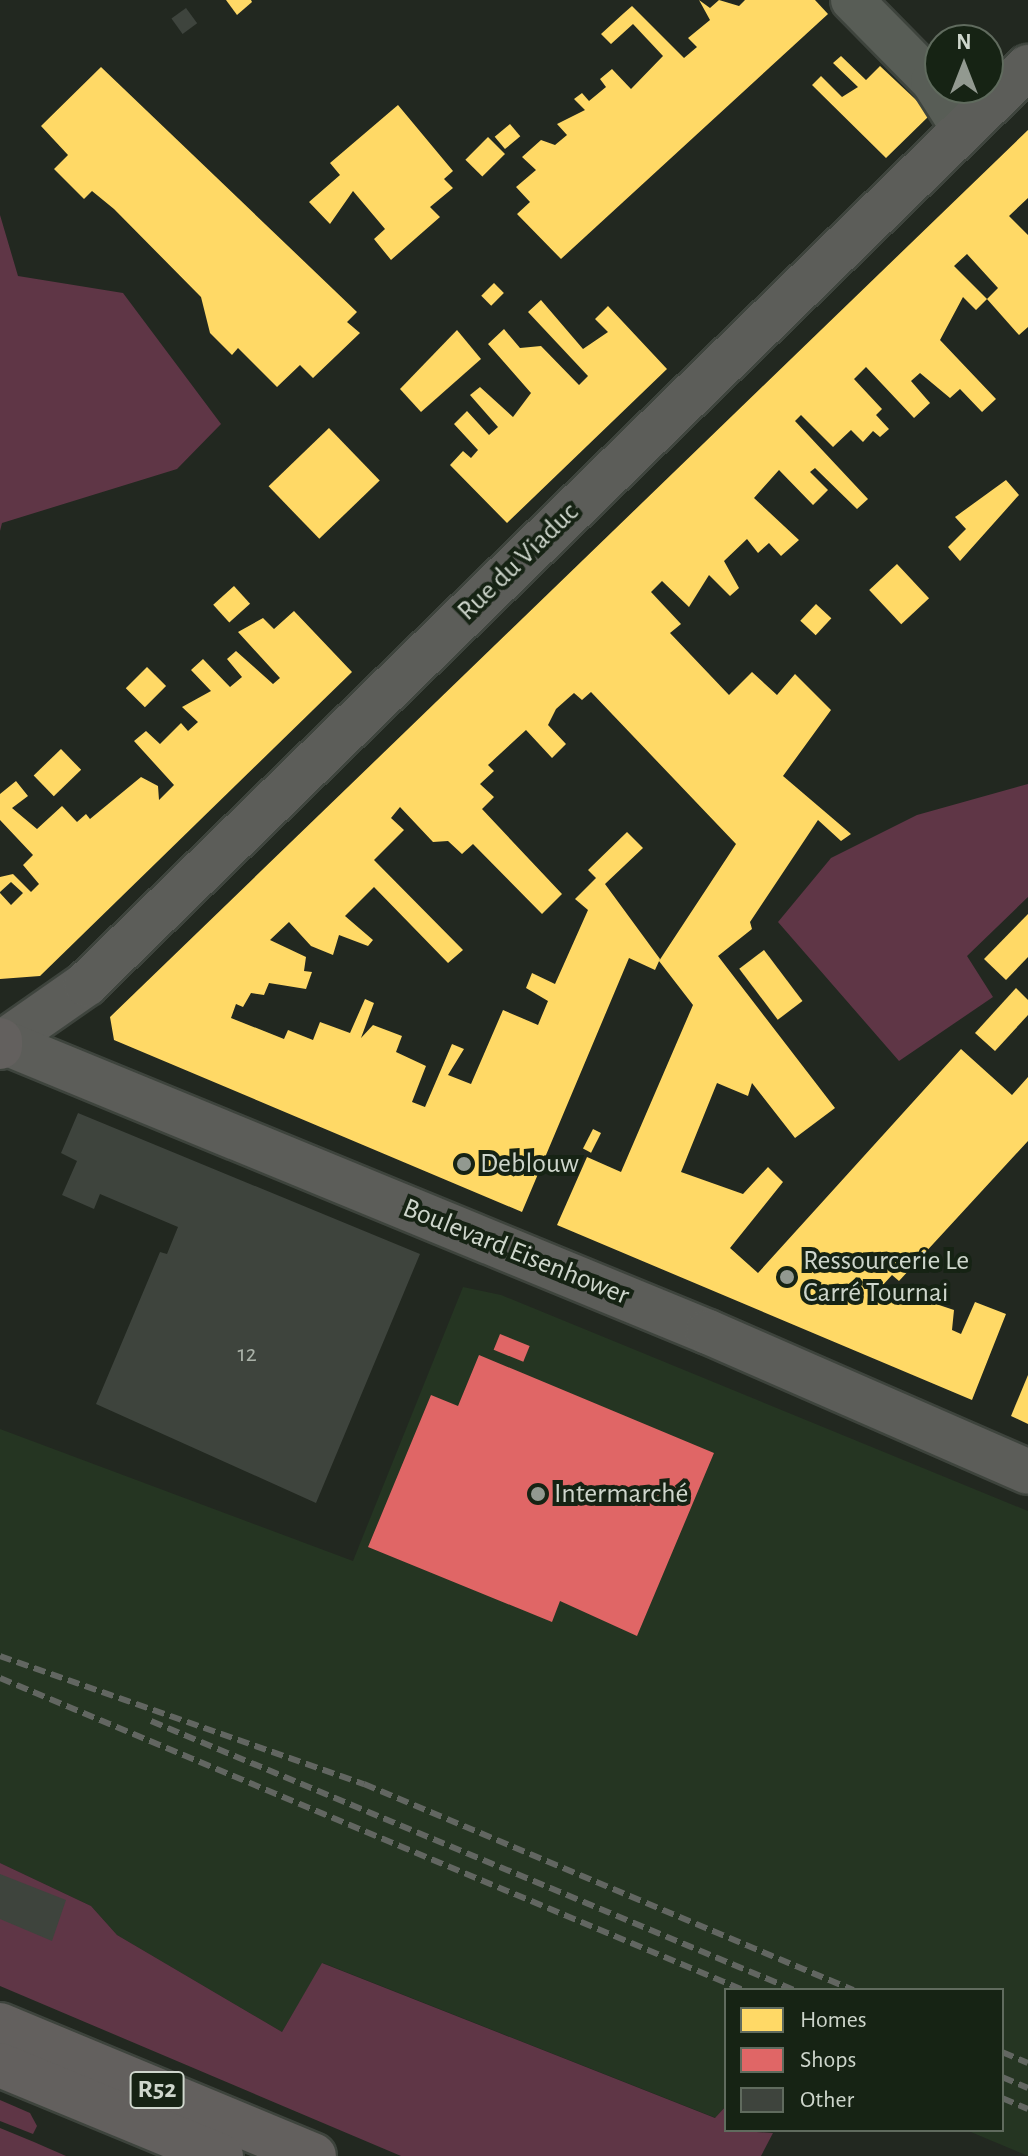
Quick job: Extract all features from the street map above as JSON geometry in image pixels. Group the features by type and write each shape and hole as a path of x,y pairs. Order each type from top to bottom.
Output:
{"main road":[{"name":"R52","path":"0,2025 314,2156"},
{"name":"R52","path":"0,2065 221,2156"}],"street":[{"path":"852,0 932,81 962,128"},
{"name":"Rue du Viaduc","path":"1,1043 86,984 1028,67"},
{"name":"Boulevard Eisenhower","path":"1,1043 708,1332 1028,1472"}],"shaded area":[{"path":"0,215 18,276 123,293 221,424 177,469 2,523 0,531"},
{"path":"1028,784 1028,897 967,956 993,997 899,1061 778,922 831,858 917,815"},
{"path":"463,1287 501,1295 1028,1511 1028,2156 971,2132 1004,2132 1004,1988 724,1988 724,2108 716,2118 323,1963 282,2032 117,1935 91,1906 0,1863 0,1429 353,1561"},
{"path":"0,1863 91,1906 117,1935 282,2032 322,1963 715,2118 724,2108 724,2132 773,2133 761,2156 401,2156 0,1986"},
{"path":"0,2100 30,2113 37,2126 33,2134 0,2121"},
{"path":"0,2128 34,2142 66,2156 0,2156"}],"building: Homes":[{"path":"226,0 251,0 252,2 237,15"},
{"path":"699,0 710,8 719,0 739,6 745,0 815,0 828,14 561,259 517,214 530,202 516,187 536,170 522,157 541,140 555,145 567,135 557,124 585,110 574,99 582,93 589,101 606,87 600,79 612,69 631,89 663,56 633,24 611,44 601,34 624,13 632,6 684,58 697,47 688,38 710,20"},
{"path":"841,56 866,80 880,66 931,114 886,158 812,85 821,76 842,97 858,87 833,63"},
{"path":"101,67 357,312 347,322 360,333 313,378 300,365 277,387 238,348 232,355 210,333 201,297 114,209 92,191 84,199 54,169 68,155 41,126"},
{"path":"398,105 453,171 444,179 453,188 430,207 440,217 391,260 374,239 385,229 353,191 330,224 309,202 340,175 330,163"},
{"path":"510,124 520,136 505,149 495,137"},
{"path":"1028,130 1028,198 1009,216 1028,235 1028,327 1019,335 987,299 976,310 963,297 940,340 996,399 982,412 960,389 950,398 920,373 911,381 930,403 914,418 866,367 854,379 882,409 876,415 889,429 880,437 873,431 863,442 851,430 833,447 801,415 795,421 868,499 857,509 815,468 810,472 828,490 813,505 779,470 754,498 799,540 781,556 769,543 758,553 747,539 724,561 739,588 730,596 709,575 689,607 662,581 651,592 681,624 670,633 729,695 752,672 777,695 795,674 831,710 783,776 851,834 841,841 818,820 750,922 752,929 718,956 835,1108 795,1138 752,1083 748,1096 717,1083 681,1172 743,1194 768,1167 783,1182 730,1248 758,1273 961,1049 1012,1095 1028,1077 1028,1141 899,1281 892,1275 882,1286 954,1310 952,1330 961,1334 975,1302 1006,1314 972,1400 557,1225 587,1157 621,1172 693,1005 659,961 655,970 629,958 522,1212 114,1040 110,1017","holes":["967,254 998,288 987,299 954,266","591,692 736,844 659,961 605,884 643,848 627,832 588,870 596,878 575,899 588,910 555,984 532,973 526,988 548,1001 538,1025 503,1010 471,1084 448,1075 464,1049 452,1044 425,1107 412,1102 426,1066 396,1052 402,1036 373,1025 361,1038 374,1003 365,999 350,1033 320,1022 313,1040 288,1030 284,1039 231,1018 236,1004 243,1007 251,993 264,995 269,983 306,989 312,972 304,971 306,957 270,940 289,922 311,946 333,955 339,935 368,946 373,940 345,916 374,887 448,963 463,950 374,860 404,830 391,818 400,807 433,842 448,841 462,854 473,844 542,914 562,894 482,809 494,797 480,784 494,771 488,765 526,730 552,758 566,744 548,725 556,709 574,693 582,700"]},
{"path":"488,137 505,154 482,177 465,160"},
{"path":"494,283 504,293 491,306 481,296"},
{"path":"541,300 583,349 608,332 595,319 608,306 667,369 507,523 450,465 463,451 471,458 478,450 454,424 467,411 489,435 498,427 470,395 480,387 513,417 531,393 488,344 504,329 520,348 541,346 579,385 588,376 528,312"},
{"path":"457,330 481,359 421,412 400,389"},
{"path":"329,428 380,481 319,539 269,486"},
{"path":"1006,480 1019,495 960,561 948,547 966,529 955,517"},
{"path":"897,564 929,598 901,624 869,590"},
{"path":"234,586 250,604 229,623 213,605"},
{"path":"816,604 831,618 816,635 800,621"},
{"path":"294,611 352,672 40,976 0,979 0,893 11,905 23,893 11,882 0,892 0,877 13,874 31,892 39,884 23,865 33,855 0,820 0,794 16,781 28,796 12,808 37,829 62,806 77,822 86,814 90,819 141,777 158,786 159,800 174,785 134,741 146,731 160,744 181,723 188,731 198,722 182,707 211,691 191,670 203,659 230,687 242,677 227,659 236,651 273,684 280,678 238,632 263,618 274,629"},
{"path":"147,667 166,686 145,707 126,688"},
{"path":"61,749 81,770 54,796 34,775"},
{"path":"1028,914 1028,957 1006,980 984,959"},
{"path":"764,950 803,1001 778,1020 739,969"},
{"path":"1016,988 1028,1000 1028,1015 995,1051 975,1033"},
{"path":"593,1129 601,1133 591,1153 583,1149"},
{"path":"1028,1375 1028,1424 1011,1416"}],"building: Shops":[{"path":"500,1334 530,1346 523,1362 494,1350"},
{"path":"479,1355 714,1453 637,1636 560,1601 552,1622 368,1547 431,1395 458,1406"}],"building: Other":[{"path":"186,8 197,23 183,34 171,19"},
{"path":"78,1113 420,1254 316,1503 96,1404 160,1252 167,1254 178,1227 100,1194 94,1209 62,1195 77,1161 61,1153"},
{"path":"0,1874 66,1900 52,1941 0,1919"}],"railway":[{"path":"0,1656 364,1784 848,1988"},
{"path":"0,1678 738,1988"},
{"path":"151,1721 789,1988"},
{"path":"1004,2053 1028,2063"},
{"path":"1004,2078 1028,2088"},
{"path":"1004,2099 1028,2109"}],"place":[{"name":"Deblouw","path":"464,1164"},
{"name":"Ressourcerie Le Carré Tournai","path":"787,1277"},
{"name":"Intermarché","path":"538,1494"}]}
